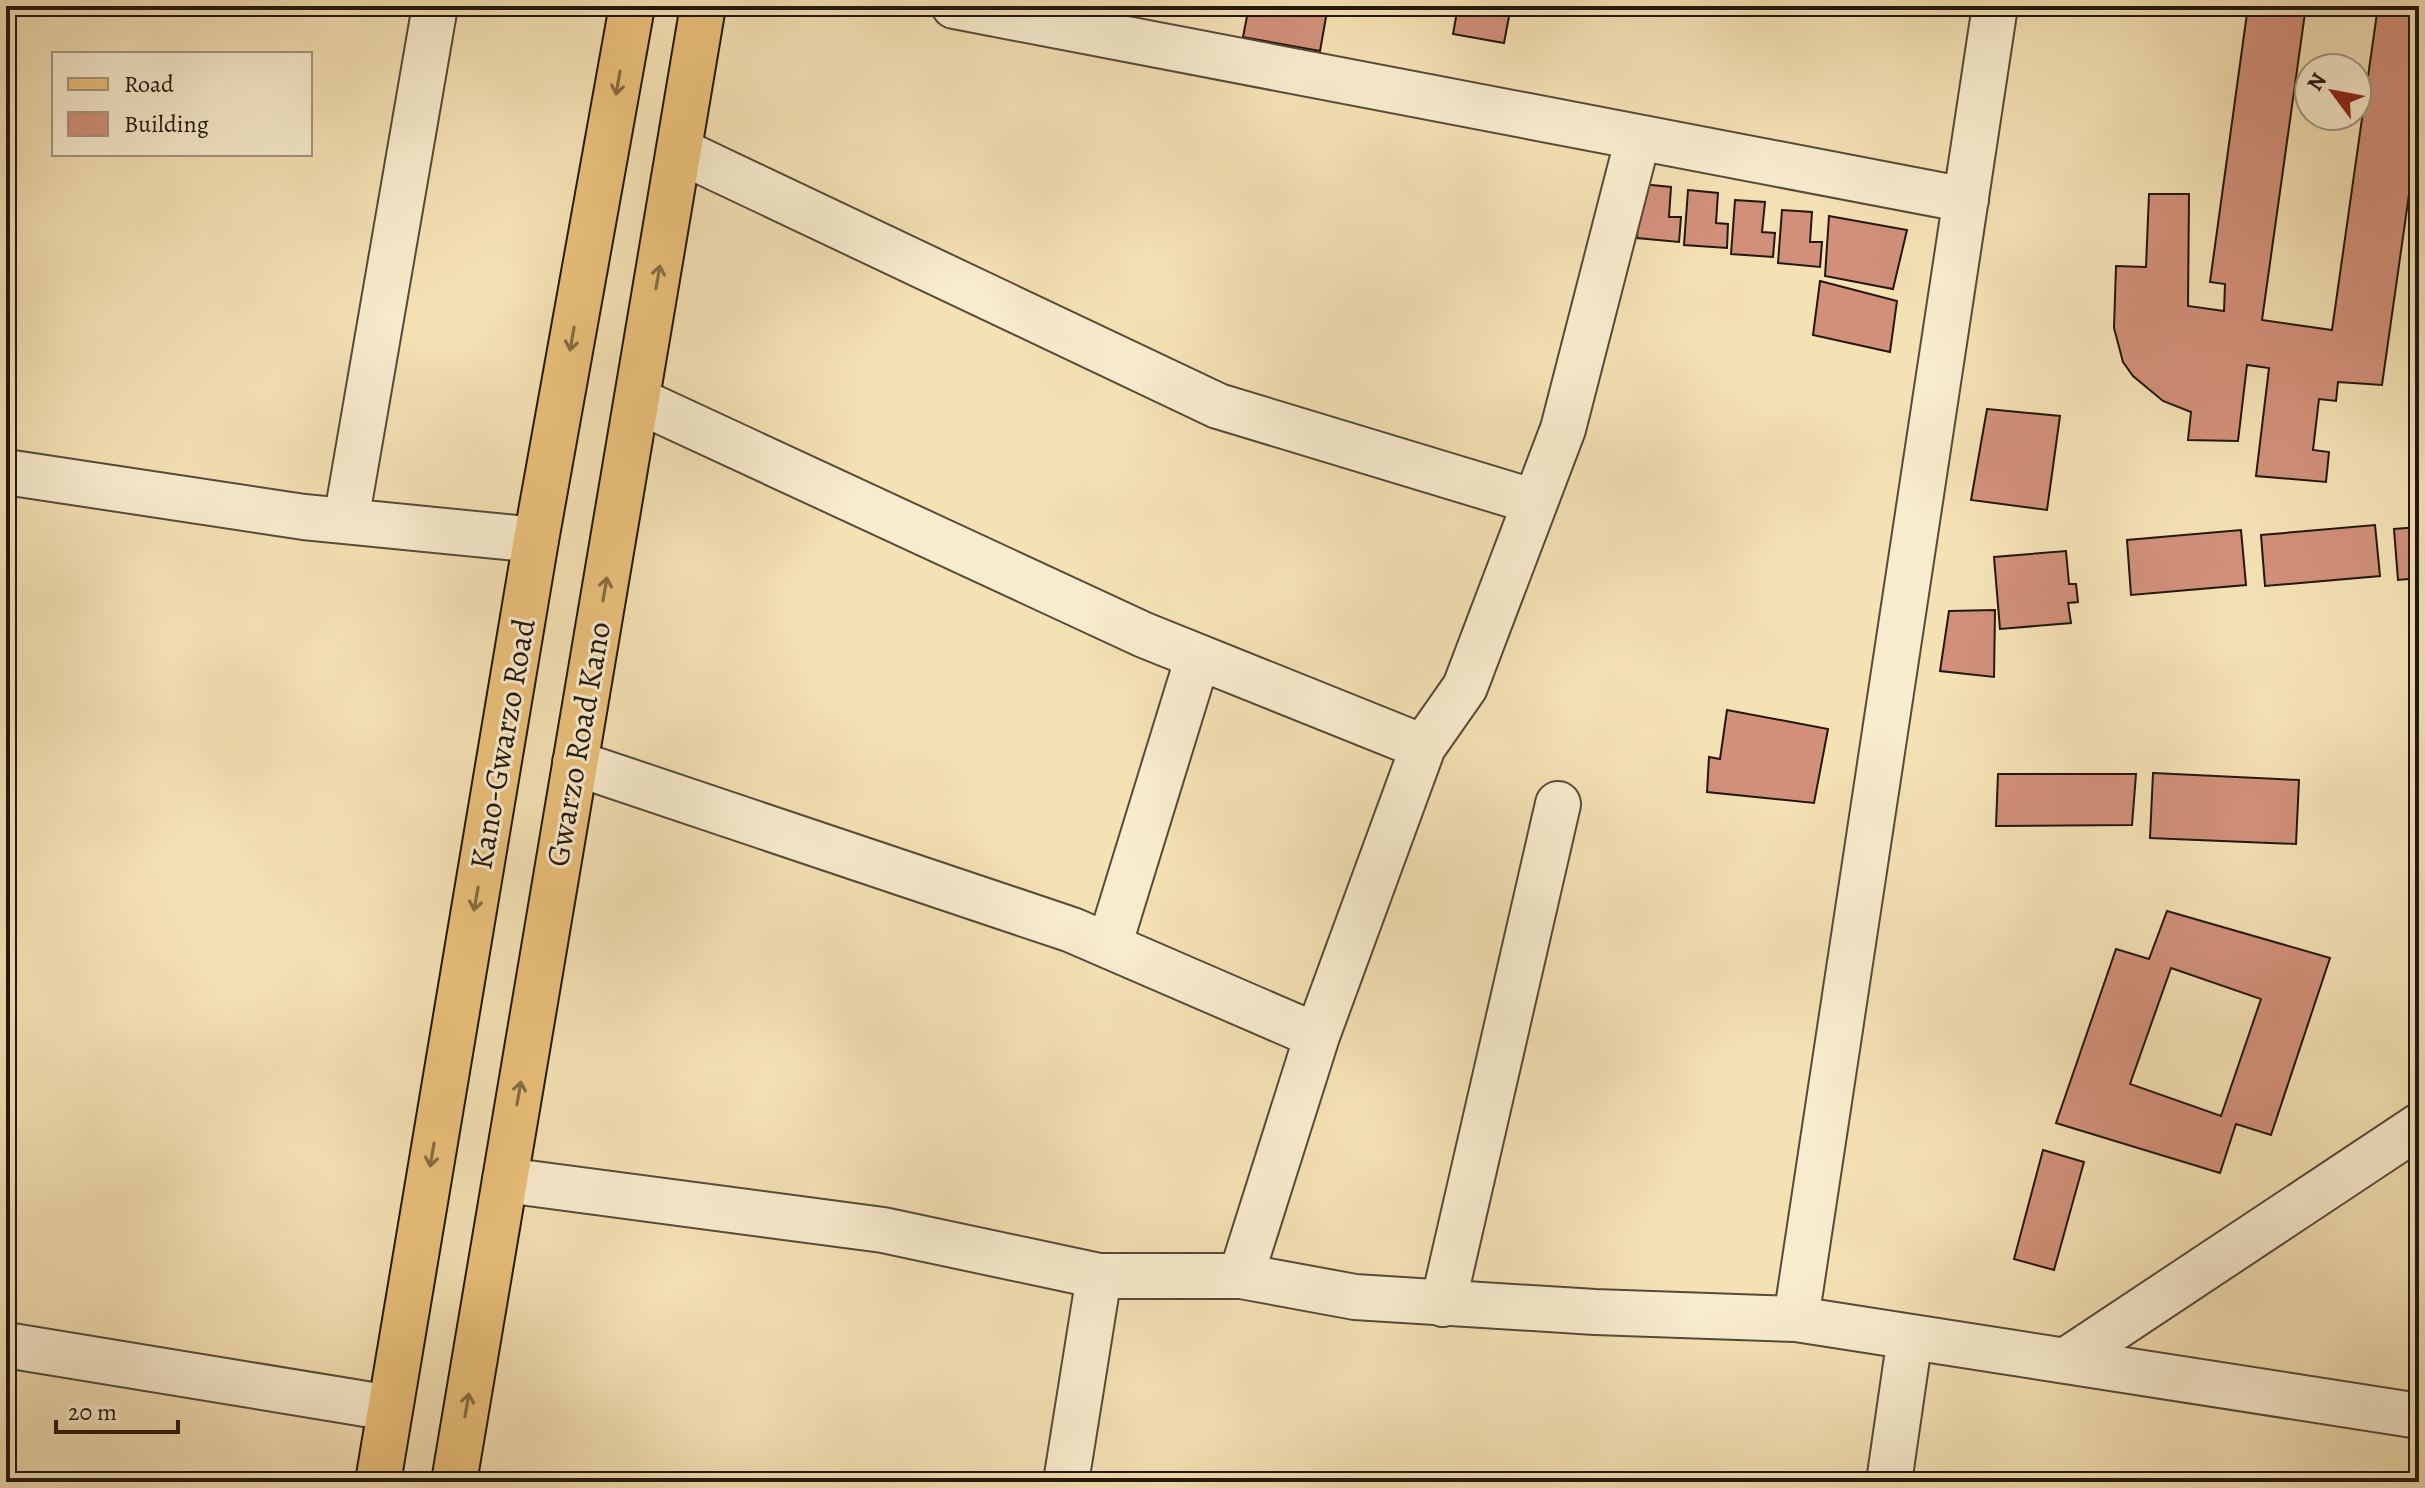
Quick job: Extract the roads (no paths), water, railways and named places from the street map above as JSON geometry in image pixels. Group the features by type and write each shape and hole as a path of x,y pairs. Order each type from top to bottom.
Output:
{"main road":[{"name":"Kano-Gwarzo Road","path":"378,1482 536,540 632,6"},
{"name":"Gwarzo Road Kano","path":"454,1482 703,6"}],"street":[{"path":"346,521 435,6"},
{"path":"954,6 1966,200"},
{"path":"1796,1319 1995,6"},
{"path":"1241,1276 1317,1036 1423,747 1465,687 1563,429 1638,138"},
{"path":"680,151 1218,406 1535,502"},
{"path":"637,400 1130,628 1423,747"},
{"path":"6,472 304,517 536,540"},
{"path":"1109,946 1198,657"},
{"path":"575,763 1072,930 1317,1036"},
{"path":"1443,1304 1558,804"},
{"path":"2065,1361 2419,1126"},
{"path":"505,1180 883,1230 1099,1276 1241,1276 1355,1297 1443,1304 1796,1319 2419,1416"},
{"path":"1066,1482 1099,1276"},
{"path":"1889,1482 1910,1337"},
{"path":"6,1345 390,1408"}]}
